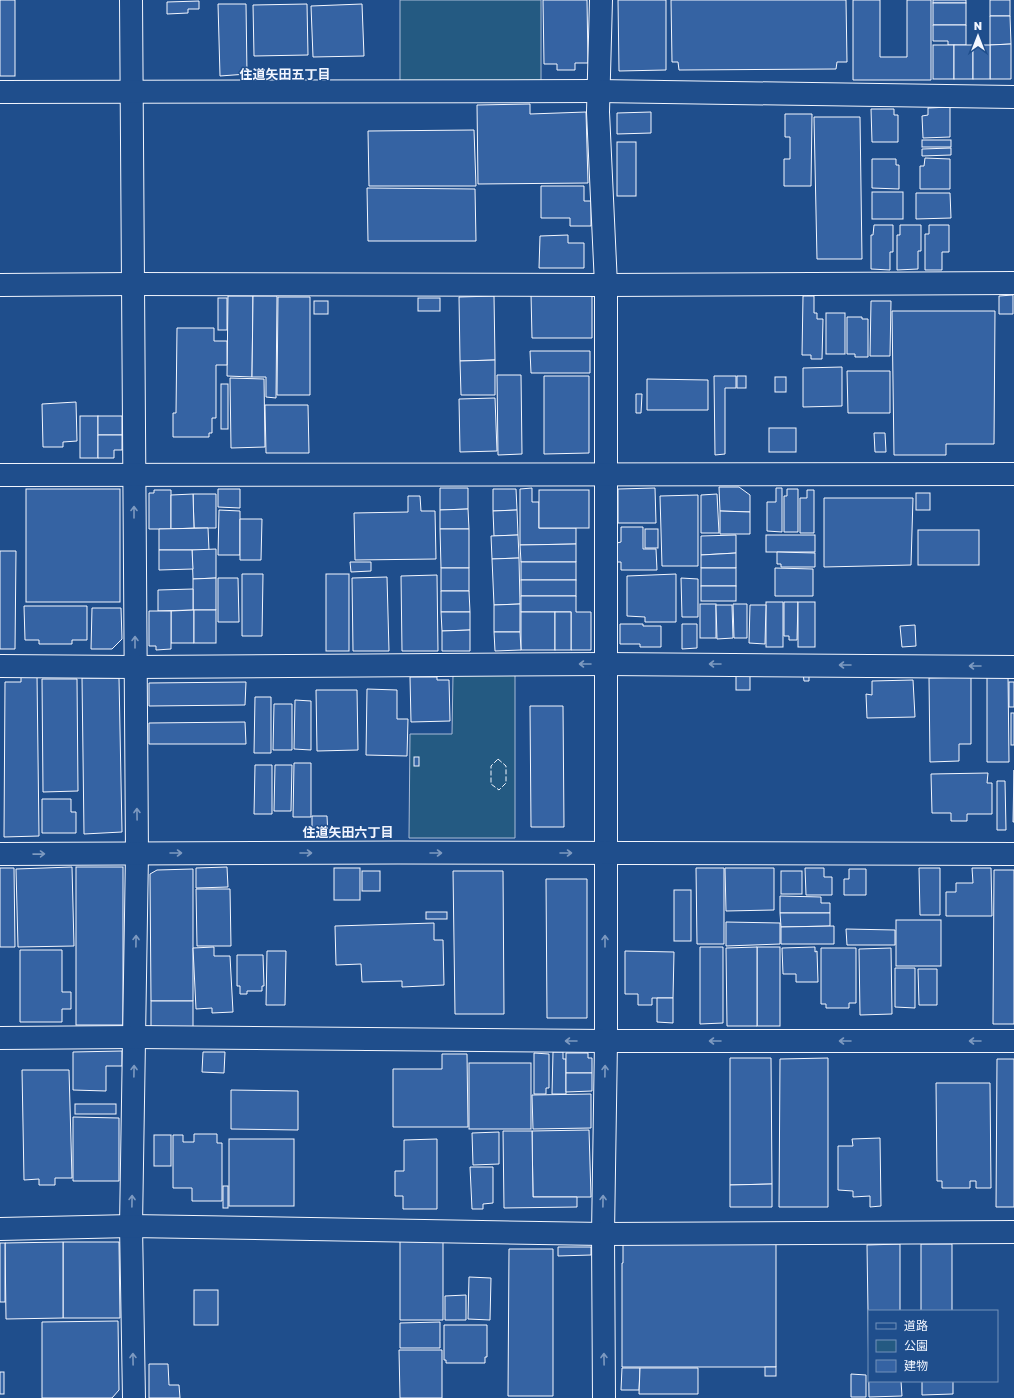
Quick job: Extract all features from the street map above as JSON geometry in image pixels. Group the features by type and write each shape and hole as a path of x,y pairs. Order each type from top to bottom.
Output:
{"street":[{"path":"131,0 137,853 131,1226 134,1398"},
{"path":"601,0 598,91 606,285 606,1041 603,1234 604,1398"},
{"path":"0,92 598,91 1014,97"},
{"path":"0,286 132,284 606,285 1014,283"},
{"path":"0,475 1014,474"},
{"path":"0,666 135,667 606,664 1014,667"},
{"path":"0,854 1014,854"},
{"path":"0,1038 134,1037 606,1041 1014,1041"},
{"path":"0,1229 131,1226 603,1234 1014,1232"}],"green space":[{"path":"400,0 541,0 541,81 400,81"},
{"path":"453,675 515,675 515,838 409,838 410,734 452,734"}],"building":[{"path":"0,0 15,0 15,76 0,76"},
{"path":"543,0 587,0 588,63 575,63 575,70 557,70 557,64 544,64"},
{"path":"618,0 666,0 666,70 619,71"},
{"path":"671,0 846,0 847,62 837,62 836,69 679,70 678,62 672,62"},
{"path":"853,0 880,0 880,57 907,57 907,0 931,0 931,80 853,80"},
{"path":"933,0 966,0 966,3 933,3"},
{"path":"990,0 1010,0 1010,16 990,16"},
{"path":"199,1 199,9 188,9 188,13 167,14 167,2"},
{"path":"933,3 966,3 966,25 933,25"},
{"path":"218,4 246,4 247,74 220,76"},
{"path":"307,4 308,55 254,56 253,5"},
{"path":"362,4 364,56 313,57 311,6"},
{"path":"990,16 1010,16 1011,44 990,45"},
{"path":"933,25 966,25 966,45 948,45 948,41 933,41"},
{"path":"1011,44 1011,79 990,79 990,45"},
{"path":"933,45 954,45 954,79 933,79"},
{"path":"954,45 973,45 973,79 954,79"},
{"path":"973,45 990,45 990,79 973,79"},
{"path":"530,104 530,114 586,112 588,183 478,184 477,105"},
{"path":"950,107 950,137 923,138 922,116 928,115 928,108"},
{"path":"871,109 894,109 894,115 898,115 898,142 872,142"},
{"path":"651,112 651,133 617,134 617,113"},
{"path":"785,114 812,114 811,186 784,186 784,159 790,159 790,137 785,137"},
{"path":"814,117 860,117 862,259 817,259"},
{"path":"474,130 476,186 369,186 368,131"},
{"path":"922,140 951,140 951,147 922,147"},
{"path":"617,142 636,142 636,196 617,196"},
{"path":"951,148 951,155 922,156 922,149"},
{"path":"925,158 950,159 950,189 920,189 920,166 924,166"},
{"path":"872,159 896,159 896,165 899,165 899,189 872,188"},
{"path":"541,186 584,186 584,201 591,201 591,226 570,226 570,218 541,218"},
{"path":"367,188 475,189 476,241 368,241"},
{"path":"872,192 903,192 903,219 872,219"},
{"path":"916,193 950,193 951,218 916,219"},
{"path":"874,225 893,225 893,252 890,252 890,270 871,269 871,235 873,235"},
{"path":"900,225 921,225 921,251 918,251 918,269 897,270 897,235 900,235"},
{"path":"929,225 949,225 949,252 942,252 942,270 925,270 925,234 929,234"},
{"path":"568,235 568,243 584,243 584,268 539,268 540,236"},
{"path":"531,294 592,294 592,338 532,338"},
{"path":"1013,295 1013,314 999,314 999,296"},
{"path":"228,296 253,296 252,377 227,376"},
{"path":"253,296 277,296 276,398 266,397 266,377 252,377"},
{"path":"494,296 495,360 460,361 459,297"},
{"path":"803,296 814,296 814,313 817,313 817,319 823,319 822,359 811,359 811,355 802,355"},
{"path":"278,297 310,297 310,395 277,395"},
{"path":"218,298 227,298 227,330 218,330"},
{"path":"418,298 440,298 440,311 418,311"},
{"path":"314,301 328,301 328,314 314,314"},
{"path":"871,301 891,301 890,356 870,356"},
{"path":"892,311 995,311 994,444 946,444 946,455 894,455"},
{"path":"826,313 845,313 845,354 826,354"},
{"path":"847,317 862,317 862,319 868,319 868,357 855,357 855,354 847,354"},
{"path":"177,328 214,328 214,341 227,341 227,365 216,365 216,418 212,418 212,433 209,433 209,437 173,437 173,413 176,413"},
{"path":"530,351 590,351 590,373 531,373"},
{"path":"495,360 495,395 461,395 460,361"},
{"path":"842,367 842,406 803,407 803,368"},
{"path":"847,371 890,371 890,413 848,413"},
{"path":"497,375 521,375 522,454 498,455"},
{"path":"544,376 589,376 589,453 544,454"},
{"path":"714,376 736,376 736,388 725,388 725,454 715,455"},
{"path":"737,376 746,376 746,388 737,388"},
{"path":"775,377 786,377 786,392 775,392"},
{"path":"230,378 264,379 265,447 231,448"},
{"path":"647,379 708,380 708,410 647,410"},
{"path":"221,384 228,384 228,429 221,429"},
{"path":"636,394 642,394 641,413 636,413"},
{"path":"495,398 497,451 460,452 459,399"},
{"path":"76,402 77,441 63,442 63,447 43,447 42,404"},
{"path":"265,405 308,405 309,453 266,453"},
{"path":"80,416 98,416 98,458 80,458"},
{"path":"98,416 122,416 122,435 98,435"},
{"path":"769,428 796,428 796,452 769,452"},
{"path":"874,433 885,433 886,452 875,452"},
{"path":"98,435 122,435 122,450 114,450 114,458 98,458"},
{"path":"719,487 739,487 750,495 750,512 720,511"},
{"path":"440,488 468,488 468,509 440,510"},
{"path":"532,488 532,502 539,502 539,528 576,528 576,544 520,545 520,489"},
{"path":"655,488 656,523 618,523 618,489"},
{"path":"776,488 782,488 782,532 767,531 767,502 776,502"},
{"path":"26,489 120,489 120,602 26,602"},
{"path":"218,489 240,489 240,508 218,507"},
{"path":"493,489 516,489 517,510 493,511"},
{"path":"787,489 798,489 798,532 784,532 784,496 787,496"},
{"path":"154,490 171,490 171,529 149,529 149,493 154,493"},
{"path":"539,490 589,490 589,528 539,528"},
{"path":"807,490 814,490 814,533 800,533 800,498 807,498"},
{"path":"916,493 930,493 930,510 916,510"},
{"path":"193,494 216,494 216,528 194,528"},
{"path":"193,494 194,528 171,529 171,495"},
{"path":"717,494 719,533 701,533 701,495"},
{"path":"698,495 698,566 662,566 660,496"},
{"path":"408,496 420,496 421,511 435,511 436,559 355,560 354,513 408,512"},
{"path":"824,498 913,498 911,565 824,567"},
{"path":"468,509 469,529 440,529 440,510"},
{"path":"219,510 240,511 240,555 218,555"},
{"path":"517,510 518,535 494,536 493,511"},
{"path":"720,511 750,512 750,534 720,534"},
{"path":"240,519 262,519 261,560 240,560"},
{"path":"621,527 643,527 643,549 656,549 657,570 621,570 621,562 617,562 617,543 621,542"},
{"path":"208,528 209,550 159,550 159,529"},
{"path":"440,529 469,529 469,568 441,568"},
{"path":"645,529 658,529 658,548 645,548"},
{"path":"918,530 979,530 979,565 918,565"},
{"path":"518,535 519,558 492,559 491,536"},
{"path":"736,535 736,553 701,555 701,536"},
{"path":"766,535 815,535 815,552 766,552"},
{"path":"576,544 576,562 521,562 520,545"},
{"path":"216,549 216,578 193,579 192,550"},
{"path":"159,550 192,550 193,569 159,570"},
{"path":"0,551 16,551 15,649 0,649"},
{"path":"777,552 815,553 815,567 781,567 781,564 777,564"},
{"path":"736,553 736,568 701,568 701,555"},
{"path":"519,558 520,604 494,605 492,559"},
{"path":"350,562 371,562 371,571 351,572"},
{"path":"521,562 576,562 576,580 521,580"},
{"path":"441,568 469,568 469,591 441,591"},
{"path":"701,568 736,568 736,586 701,586"},
{"path":"775,568 813,569 813,596 775,596"},
{"path":"242,574 263,574 262,636 242,636"},
{"path":"326,574 349,574 349,651 326,651"},
{"path":"676,574 676,622 645,622 645,617 627,616 627,576"},
{"path":"437,575 438,651 402,651 401,576"},
{"path":"387,577 389,651 353,651 352,578"},
{"path":"216,578 216,610 193,610 193,579"},
{"path":"218,578 238,578 239,622 218,622"},
{"path":"681,578 698,579 698,617 682,617"},
{"path":"521,580 576,580 576,596 521,596"},
{"path":"701,586 736,586 736,601 701,601"},
{"path":"193,589 193,610 158,611 158,590"},
{"path":"441,591 469,591 470,612 441,612"},
{"path":"521,596 576,596 576,612 591,612 591,650 571,650 571,612 521,612"},
{"path":"766,602 783,602 783,647 766,647"},
{"path":"784,602 798,602 797,640 789,640 789,636 784,636"},
{"path":"798,602 815,602 815,647 798,647"},
{"path":"520,604 520,632 494,632 494,605"},
{"path":"700,604 716,604 716,638 700,638"},
{"path":"733,604 747,604 747,638 734,638"},
{"path":"716,605 732,605 733,638 717,639"},
{"path":"750,605 766,605 765,644 749,643"},
{"path":"24,606 87,606 87,640 72,640 72,644 39,644 39,640 25,640"},
{"path":"92,608 121,608 122,639 112,649 91,649"},
{"path":"194,610 194,643 171,643 171,611"},
{"path":"194,610 216,610 216,643 194,643"},
{"path":"149,611 171,611 171,649 156,650 156,646 149,646"},
{"path":"441,612 470,612 470,630 442,631"},
{"path":"521,612 555,612 555,650 521,650"},
{"path":"555,612 571,612 571,650 555,650"},
{"path":"620,624 661,626 661,647 640,647 640,644 620,644"},
{"path":"682,624 697,624 697,648 682,649"},
{"path":"915,625 916,646 902,647 900,626"},
{"path":"470,630 470,651 442,651 442,631"},
{"path":"494,632 520,632 521,650 495,651"},
{"path":"803,673 809,673 809,681 804,681"},
{"path":"736,674 750,674 750,690 736,690"},
{"path":"987,674 1008,675 1009,762 987,762"},
{"path":"21,675 37,675 39,836 4,837 5,682 21,682"},
{"path":"410,677 437,677 437,680 449,680 450,721 411,722"},
{"path":"971,677 971,744 959,744 959,761 930,762 929,678"},
{"path":"82,678 119,678 122,832 84,834"},
{"path":"42,679 77,679 78,791 43,792"},
{"path":"913,680 915,717 867,718 866,694 872,695 872,681"},
{"path":"246,682 245,705 149,706 149,683"},
{"path":"1009,682 1014,682 1014,707 1009,707"},
{"path":"367,689 397,690 397,719 408,719 407,756 366,755"},
{"path":"316,690 357,690 358,750 317,751"},
{"path":"255,697 271,697 271,753 254,753"},
{"path":"295,700 311,701 311,750 294,749"},
{"path":"274,704 292,704 292,750 273,750"},
{"path":"530,706 563,706 564,827 531,827"},
{"path":"1011,713 1014,713 1014,745 1011,745"},
{"path":"245,722 246,744 149,744 149,723"},
{"path":"414,757 419,757 419,766 414,766"},
{"path":"294,763 311,763 311,817 293,817"},
{"path":"255,765 272,765 272,814 254,814"},
{"path":"275,765 292,765 291,811 274,811"},
{"path":"1014,770 1014,822 1013,822"},
{"path":"988,773 987,783 992,783 992,814 967,814 967,821 951,821 951,813 932,813 931,774"},
{"path":"997,781 1005,781 1006,830 997,830"},
{"path":"42,799 71,799 71,812 76,812 76,833 42,833"},
{"path":"312,816 327,816 328,837 312,838"},
{"path":"72,867 74,946 18,947 16,869"},
{"path":"76,867 123,867 123,1025 76,1025"},
{"path":"227,867 228,887 196,888 196,868"},
{"path":"0,868 14,868 15,947 0,947"},
{"path":"334,868 360,868 360,900 334,900"},
{"path":"696,868 724,868 724,944 697,944"},
{"path":"725,868 774,868 774,910 726,911"},
{"path":"805,868 824,868 824,877 832,877 832,895 806,895"},
{"path":"919,868 940,868 940,915 920,915"},
{"path":"972,868 991,868 992,916 946,916 946,892 956,892 956,883 973,883"},
{"path":"193,869 193,1001 151,1001 150,874 157,870"},
{"path":"849,869 866,869 866,895 844,895 844,879 849,879"},
{"path":"994,870 1014,870 1014,1024 993,1024"},
{"path":"362,871 380,871 380,891 362,891"},
{"path":"453,871 503,871 504,1014 455,1014"},
{"path":"781,871 802,871 802,894 781,894"},
{"path":"546,879 587,879 587,1018 547,1018"},
{"path":"196,889 230,889 231,946 197,946"},
{"path":"674,890 691,890 691,941 674,941"},
{"path":"780,896 821,897 821,903 830,903 830,913 780,913"},
{"path":"426,912 447,912 447,919 426,919"},
{"path":"780,913 830,913 830,926 781,927"},
{"path":"896,920 941,920 941,966 896,966"},
{"path":"726,922 780,923 780,944 726,946"},
{"path":"434,923 434,940 443,940 444,985 402,987 402,981 362,982 361,964 336,965 335,926"},
{"path":"834,926 834,944 781,944 781,927"},
{"path":"846,929 895,930 895,945 847,945"},
{"path":"214,947 214,956 230,956 233,1012 212,1013 212,1008 196,1009 193,948"},
{"path":"700,947 723,947 723,1023 700,1024"},
{"path":"757,947 780,947 780,1026 757,1026"},
{"path":"757,947 757,1026 727,1026 726,948"},
{"path":"815,947 815,952 817,951 818,982 796,982 796,974 783,974 782,948"},
{"path":"821,948 856,948 856,1003 849,1003 849,1008 826,1008 826,1004 821,1004"},
{"path":"891,948 892,1014 860,1015 859,949"},
{"path":"20,950 62,950 62,992 71,992 71,1009 62,1009 62,1022 20,1022"},
{"path":"267,951 286,951 285,1005 266,1005"},
{"path":"625,951 674,952 673,998 652,998 652,1005 638,1005 638,994 625,994"},
{"path":"237,955 263,955 264,986 262,986 262,991 247,991 247,994 240,994 240,986 237,986"},
{"path":"895,968 915,968 915,1008 895,1007"},
{"path":"918,969 937,969 937,1005 919,1005"},
{"path":"657,998 673,998 673,1023 657,1022"},
{"path":"151,1001 193,1001 193,1027 151,1027"},
{"path":"122,1051 122,1066 106,1066 106,1091 73,1090 73,1052"},
{"path":"203,1052 225,1052 224,1073 202,1072"},
{"path":"553,1052 563,1052 563,1059 566,1059 566,1094 552,1094"},
{"path":"534,1053 549,1054 549,1088 546,1088 546,1094 534,1094"},
{"path":"566,1053 588,1053 588,1058 592,1058 592,1073 566,1073"},
{"path":"442,1054 467,1054 468,1127 393,1127 393,1069 442,1069"},
{"path":"730,1058 771,1058 772,1184 730,1185"},
{"path":"828,1058 828,1207 779,1207 780,1059"},
{"path":"997,1059 1014,1059 1014,1207 996,1207"},
{"path":"469,1063 531,1063 531,1129 469,1129"},
{"path":"22,1070 69,1070 72,1178 55,1178 55,1185 39,1185 39,1179 24,1180"},
{"path":"566,1073 592,1073 592,1091 566,1092"},
{"path":"936,1083 990,1083 991,1188 976,1188 976,1181 970,1181 970,1188 942,1188 942,1181 937,1181"},
{"path":"231,1090 298,1091 298,1130 231,1129"},
{"path":"591,1094 591,1128 533,1129 532,1095"},
{"path":"75,1104 116,1104 116,1114 75,1114"},
{"path":"73,1117 119,1118 119,1181 73,1181"},
{"path":"589,1130 591,1197 533,1197 532,1131"},
{"path":"503,1131 532,1131 533,1197 577,1197 577,1207 504,1208"},
{"path":"499,1132 499,1164 473,1165 472,1133"},
{"path":"194,1134 217,1134 217,1143 222,1143 222,1201 192,1201 192,1188 173,1188 173,1135 183,1135 183,1142 194,1142"},
{"path":"154,1135 171,1135 171,1166 154,1166"},
{"path":"880,1138 881,1206 870,1207 870,1196 853,1197 853,1191 838,1190 838,1146 853,1146 852,1139"},
{"path":"229,1139 294,1139 294,1206 229,1206"},
{"path":"437,1139 437,1209 403,1209 403,1196 395,1196 395,1171 404,1171 404,1140"},
{"path":"470,1167 493,1167 493,1203 483,1204 483,1209 472,1209"},
{"path":"772,1184 772,1207 730,1207 730,1185"},
{"path":"223,1186 228,1186 228,1208 223,1208"},
{"path":"443,1240 443,1320 400,1320 400,1241"},
{"path":"63,1242 119,1242 120,1318 63,1318"},
{"path":"63,1242 63,1318 6,1319 5,1243"},
{"path":"0,1243 5,1243 5,1302 0,1302"},
{"path":"623,1244 776,1244 776,1367 622,1367"},
{"path":"900,1244 900,1310 868,1310 868,1312 867,1245"},
{"path":"921,1244 952,1244 952,1310 921,1310"},
{"path":"558,1247 591,1247 591,1255 558,1256"},
{"path":"509,1249 553,1249 553,1396 508,1396"},
{"path":"469,1277 491,1278 490,1320 468,1319"},
{"path":"194,1290 218,1290 218,1325 194,1325"},
{"path":"466,1295 466,1320 445,1320 445,1296"},
{"path":"118,1321 119,1390 112,1398 42,1398 42,1322"},
{"path":"440,1322 440,1348 400,1348 400,1323"},
{"path":"444,1325 487,1325 487,1357 485,1357 485,1363 446,1363 446,1360 444,1360"},
{"path":"399,1350 442,1350 442,1398 400,1398"},
{"path":"149,1364 168,1364 169,1385 179,1385 180,1398 149,1398"},
{"path":"765,1367 776,1367 776,1376 765,1376"},
{"path":"622,1368 640,1368 639,1390 621,1390"},
{"path":"640,1368 698,1368 698,1394 639,1394"},
{"path":"0,1372 4,1372 4,1394 0,1394"},
{"path":"851,1374 866,1375 866,1397 851,1397"},
{"path":"869,1382 901,1382 902,1396 869,1397"},
{"path":"922,1382 953,1382 953,1394 922,1395"}],"fence":[{"path":"498,759 506,766 506,783 499,790 491,784 491,766 498,759"}],"district":[{"name":"住道矢田五丁目","path":"285,74"},
{"name":"住道矢田六丁目","path":"348,832"}]}
